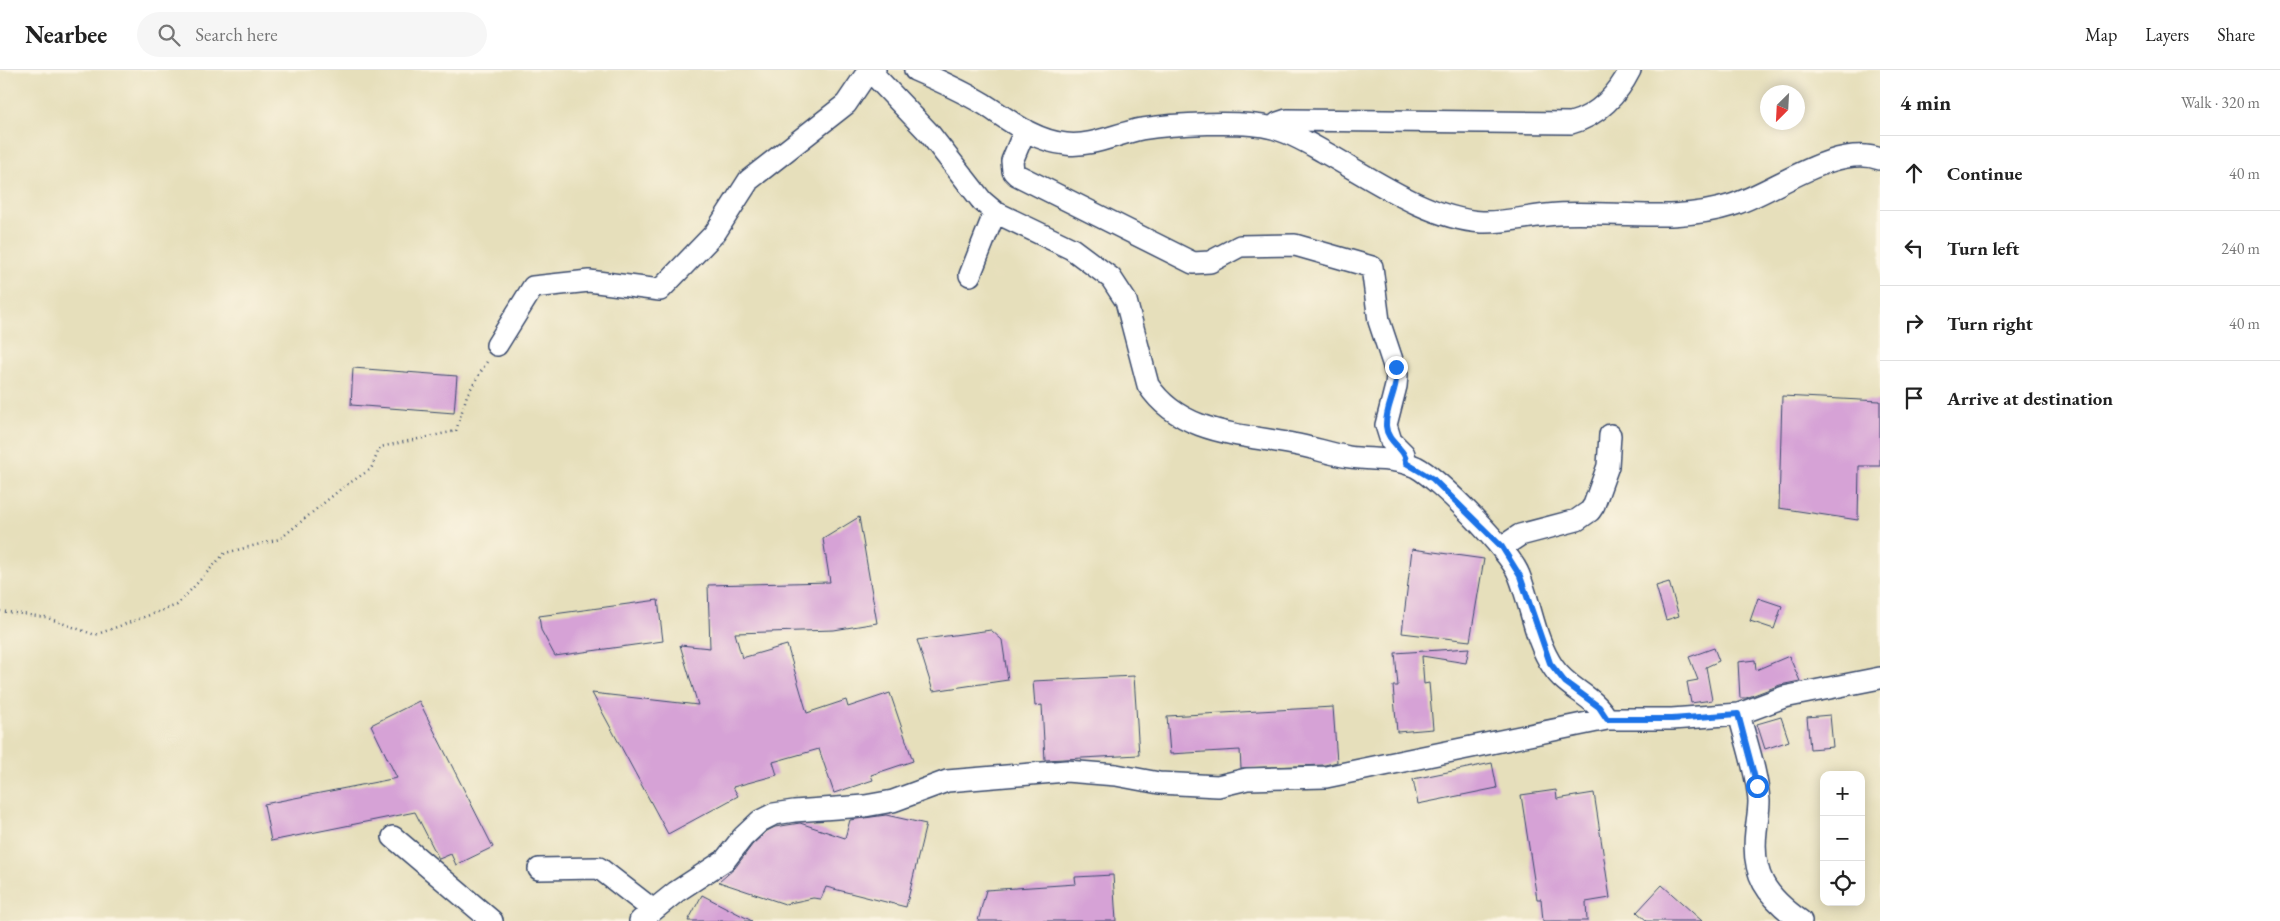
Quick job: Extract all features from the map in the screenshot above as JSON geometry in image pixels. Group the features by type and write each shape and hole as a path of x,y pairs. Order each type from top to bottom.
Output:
{"street":[{"path":"915,70 981,102 1044,140 1075,144 1139,129 1160,127 1244,124 1273,128 1298,138 1420,206 1453,218 1485,222 1559,214 1671,215 1712,211 1744,202 1840,158 1864,155 1880,159"},
{"path":"1273,128 1278,123 1286,120 1571,123 1591,115 1616,94 1630,70"},
{"path":"497,345 533,287 589,281 660,290 715,234 749,180 846,104 869,72 929,133 982,202 995,212 1058,240 1111,278 1126,301 1148,385 1155,396 1175,414 1202,426 1240,435 1295,444 1348,457 1406,463 1433,479 1502,547 1520,576 1550,663 1565,682 1599,707 1607,719"},
{"path":"1025,130 1012,161 1013,171 1017,175 1193,263 1210,262 1240,246 1295,245 1372,267 1379,321 1397,375 1386,426 1391,441 1404,454 1406,463"},
{"path":"970,275 995,212"},
{"path":"1502,547 1520,535 1578,520 1590,511 1608,466 1610,435"},
{"path":"539,869 599,868 647,916 676,892 725,860 743,837 760,821 774,814 865,806 893,801 947,781 1066,771 1116,774 1159,783 1218,786 1247,779 1326,777 1607,719 1672,719 1738,714 1784,697 1880,678"},
{"path":"1738,714 1759,801 1755,846 1757,871 1767,890 1801,921"},
{"path":"393,837 492,921"}],"path":[{"path":"0,611 45,617 95,635 176,605 225,553 280,539 342,488 371,469 380,448 456,431 467,395 497,345"}],"building":[{"path":"353,368 457,376 454,413 351,405"},
{"path":"1782,396 1880,401 1880,466 1859,466 1858,520 1779,508"},
{"path":"859,517 877,623 834,630 735,633 742,658 787,645 807,713 846,700 848,707 890,693 913,761 871,775 873,780 834,793 819,749 773,762 777,775 733,787 738,796 668,834 592,693 698,705 680,645 710,648 708,585 830,582 823,539"},
{"path":"1412,549 1484,559 1470,641 1402,633"},
{"path":"1669,582 1679,616 1666,620 1656,586"},
{"path":"1758,598 1782,606 1774,629 1750,621"},
{"path":"658,600 663,641 555,656 541,630 539,616"},
{"path":"991,630 1002,640 1008,680 933,691 917,640"},
{"path":"1469,648 1466,663 1422,656 1424,684 1429,683 1433,729 1397,732 1393,686 1398,686 1395,653"},
{"path":"1714,648 1719,661 1706,667 1712,700 1691,703 1687,682 1698,680 1689,657"},
{"path":"1789,656 1800,681 1780,685 1746,698 1740,698 1738,662 1755,660 1756,670"},
{"path":"1134,676 1139,755 1045,760 1042,705 1035,706 1033,681"},
{"path":"419,701 493,847 456,865 451,854 439,859 415,812 271,841 264,804 397,778 371,725"},
{"path":"1333,707 1337,762 1325,765 1241,768 1240,750 1170,754 1167,716"},
{"path":"1830,715 1833,747 1810,749 1807,717"},
{"path":"1781,717 1789,741 1765,749 1757,724"},
{"path":"1492,763 1497,788 1418,804 1413,779"},
{"path":"1556,790 1557,799 1594,793 1610,898 1586,902 1587,921 1543,921 1541,899 1537,899 1521,795"},
{"path":"886,815 926,824 906,907 826,887 821,899 813,898 785,904 719,882 735,868 752,845 767,831 775,827 800,823 845,838 850,820"},
{"path":"1113,875 1116,921 978,921 986,890 1076,884 1075,877"},
{"path":"1662,885 1702,921 1647,921 1637,912"},
{"path":"702,895 752,921 688,921"}],"route":[{"path":"1396,367 1396,386 1386,426 1391,441 1404,454 1406,463 1433,479 1510,557 1520,576 1545,653 1556,673 1599,707 1607,719 1672,719 1738,714 1757,786"}]}
